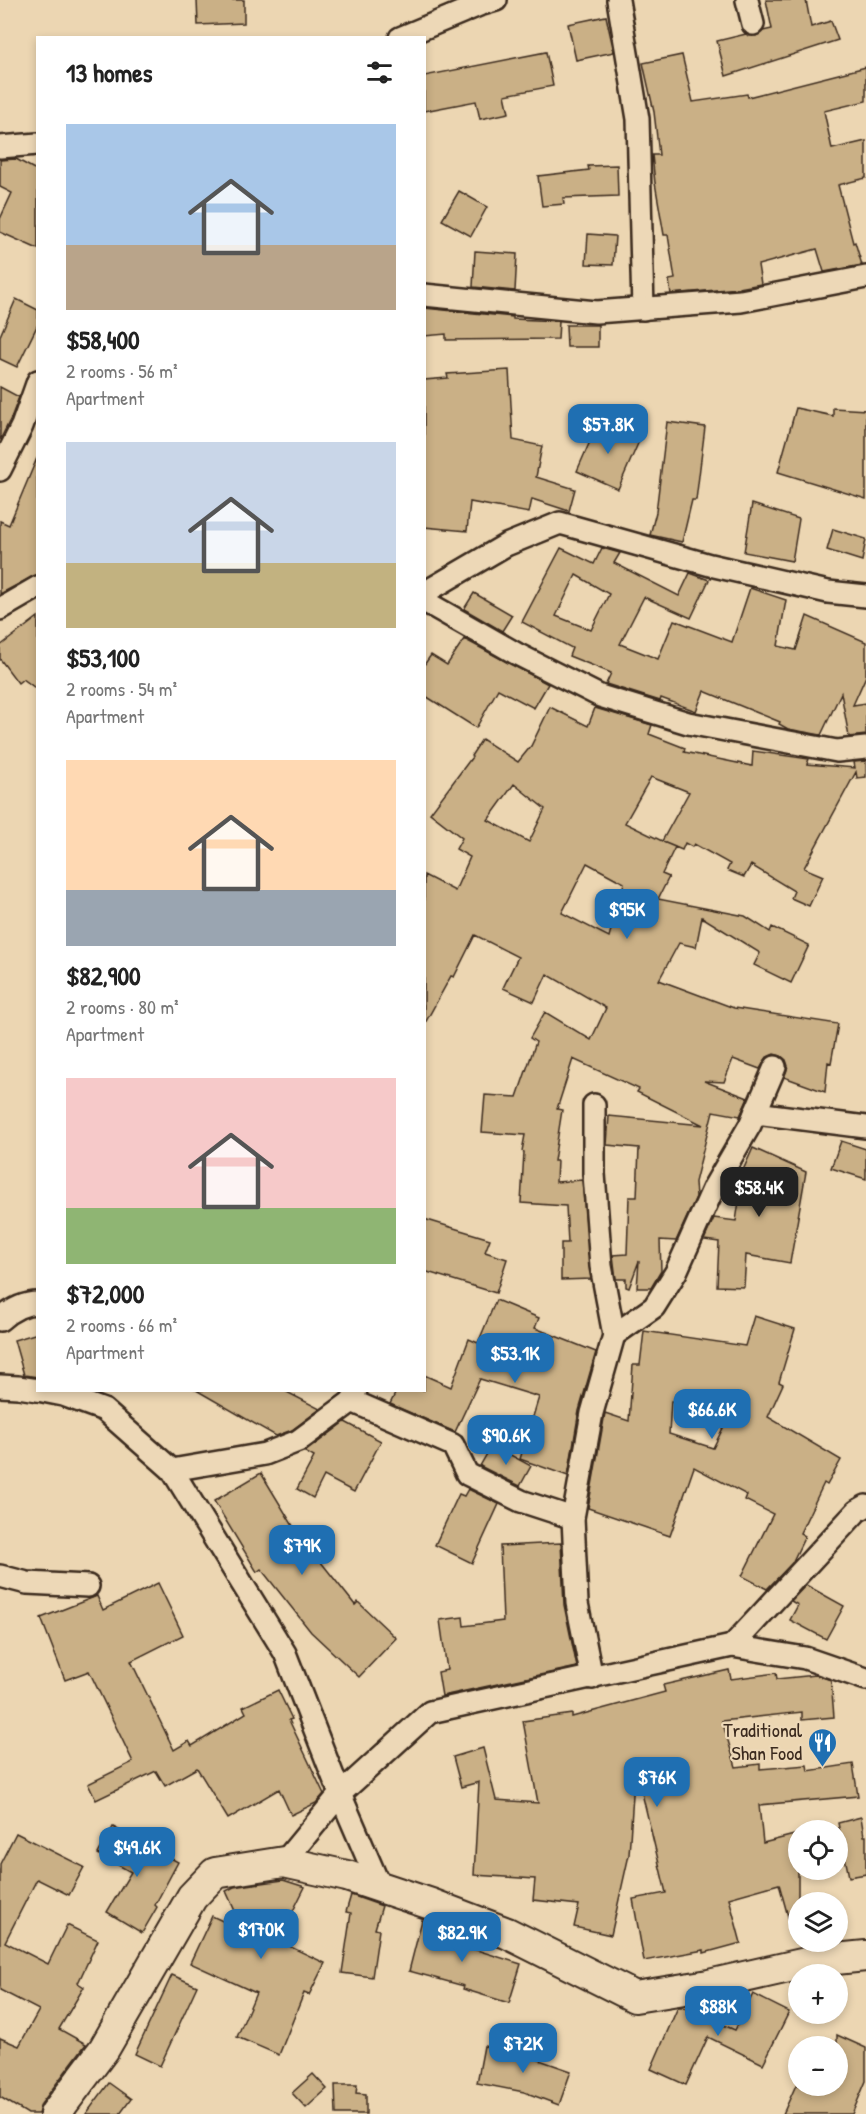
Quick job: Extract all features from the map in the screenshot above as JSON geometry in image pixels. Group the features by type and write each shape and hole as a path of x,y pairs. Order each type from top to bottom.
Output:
{"street":[{"path":"618,0 638,119 644,309"},
{"path":"747,0 753,24"},
{"path":"405,36 484,2"},
{"path":"0,147 36,144"},
{"path":"426,295 596,312 741,301 866,278"},
{"path":"0,470 22,426 36,387"},
{"path":"14,443 36,426"},
{"path":"426,592 506,545 560,524 710,566 828,592 866,596"},
{"path":"0,609 36,588"},
{"path":"426,602 517,654 600,696 688,723 837,751 866,748"},
{"path":"614,1335 654,1308 676,1272 714,1187 755,1113 775,1066"},
{"path":"592,1677 577,1603 573,1518 592,1413 614,1335 600,1266 594,1174 594,1105"},
{"path":"755,1113 866,1127"},
{"path":"0,1320 8,1313 28,1303 36,1303"},
{"path":"0,1386 36,1390"},
{"path":"48,1392 104,1410 172,1470 285,1653 340,1794 380,1887"},
{"path":"172,1470 265,1454 297,1441 354,1396 453,1445 467,1474 521,1501 573,1518"},
{"path":"732,1646 858,1511 866,1506"},
{"path":"0,1576 27,1583 88,1586"},
{"path":"284,1862 340,1794 430,1712 732,1646 805,1658 866,1679"},
{"path":"55,2114 104,2049 192,1897 214,1873 284,1862 347,1876 507,1933 635,1997 709,1985 815,1961 866,1956"}],"building":[{"path":"197,0 244,0 244,23 198,25"},
{"path":"766,0 806,0 811,27 831,21 838,40 726,76 717,41 746,34 756,36 772,29"},
{"path":"606,16 614,52 576,60 568,24"},
{"path":"546,52 553,86 505,95 509,113 480,119 476,101 426,111 426,76"},
{"path":"682,55 693,102 747,94 748,97 866,67 866,101 824,111 832,149 866,141 866,178 838,185 853,243 855,242 862,265 824,272 817,249 758,265 761,284 671,294 669,280 675,279 668,235 664,235 655,183 652,155 659,155 654,112 643,63"},
{"path":"16,159 36,170 36,248 0,232 0,219 12,193 0,187 0,160"},
{"path":"617,165 618,196 563,198 564,204 542,206 538,176 589,170 588,166"},
{"path":"459,191 487,207 471,236 442,220"},
{"path":"588,234 615,236 613,265 586,264"},
{"path":"475,251 517,254 515,291 473,287"},
{"path":"16,299 36,309 36,328 17,367 0,359 0,336"},
{"path":"426,308 513,317 513,319 559,321 558,339 446,340 446,334 426,336"},
{"path":"566,325 598,325 598,347 567,347"},
{"path":"509,370 513,440 542,446 536,477 575,489 569,511 532,499 529,513 470,502 467,531 426,527 426,380 448,378 447,374"},
{"path":"0,387 19,397 0,440"},
{"path":"796,408 833,416 833,408 866,410 866,499 778,472"},
{"path":"599,421 640,439 618,489 577,471"},
{"path":"667,422 705,427 696,500 692,500 682,542 650,535 656,512"},
{"path":"36,460 36,575 0,594 0,521 9,525"},
{"path":"752,504 799,519 792,561 744,552"},
{"path":"833,529 866,539 862,561 827,550"},
{"path":"561,548 594,564 602,548 620,553 614,563 679,596 690,573 709,580 691,618 644,597 620,644 658,659 674,620 732,642 750,588 786,600 778,646 796,650 807,616 866,642 866,676 853,705 866,703 866,735 849,737 841,693 821,735 788,729 779,724 780,722 704,691 696,711 661,698 660,701 606,684 611,673 569,656 572,648 522,622","holes":["576,575 609,594 591,630 556,616"]},
{"path":"474,593 512,615 502,631 464,609"},
{"path":"36,619 36,689 23,679 18,683 0,659 0,646"},
{"path":"464,639 548,684 534,708 498,689 476,728 426,696 426,662 431,655 447,665"},
{"path":"550,707 588,726 595,708 652,725 649,734 685,748 684,752 752,766 753,751 809,759 807,764 855,768 854,762 866,761 866,777 857,778 856,772 804,868 823,876 809,906 791,898 794,891 751,865 744,877 727,870 730,864 694,844 692,847 685,843 682,850 675,847 662,874 669,877 658,899 745,916 770,932 772,927 809,945 791,983 754,965 760,953 702,917 696,947 679,943 659,980 734,1008 838,1024 831,1063 828,1062 825,1092 784,1077 788,1066 786,1060 774,1054 767,1057 760,1069 733,1059 724,1082 704,1081 748,1098 740,1116 713,1111 695,1182 696,1197 676,1241 660,1240 661,1271 651,1288 637,1288 639,1261 629,1288 626,1287 626,1279 616,1279 613,1255 627,1254 629,1197 637,1197 639,1148 607,1145 609,1116 703,1125 637,1092 639,1089 573,1059 557,1109 562,1110 554,1161 557,1161 556,1182 582,1180 591,1279 561,1280 561,1243 568,1243 566,1206 521,1203 524,1152 522,1151 525,1135 482,1132 485,1095 517,1097 536,1042 530,1038 545,1012 591,1040 606,1008 547,974 534,1002 503,988 518,957 475,935 454,977 451,976 426,1021 426,876 455,891 470,857 456,849 462,838 430,813 472,757 482,739 518,762 531,746","holes":["651,777 689,792 662,841 625,823","514,784 545,809 529,842 488,820","587,863 624,883 609,937 562,913"]},
{"path":"841,1141 866,1149 866,1179 831,1168"},
{"path":"753,1148 806,1172 790,1263 746,1255 744,1287 717,1286 719,1242 704,1240 714,1218 736,1221 744,1168"},
{"path":"426,1220 490,1239 485,1252 507,1259 496,1293 426,1272"},
{"path":"496,1300 539,1318 535,1328 596,1352 579,1411 568,1476 520,1459 539,1397 480,1379 455,1432 390,1404 396,1392 426,1392 426,1376 451,1387 469,1339 478,1343"},
{"path":"754,1316 795,1329 779,1382 783,1384 768,1417 841,1460 827,1485 824,1483 800,1533 805,1536 792,1563 767,1589 742,1576 773,1514 745,1500 747,1495 694,1467 670,1536 588,1508 605,1413 629,1421 633,1365 640,1365 644,1331 745,1346","holes":["671,1401 732,1410 713,1448 669,1434"]},
{"path":"36,1334 36,1377 24,1375 14,1340"},
{"path":"199,1392 287,1392 320,1409 292,1430 276,1436"},
{"path":"345,1422 381,1441 354,1492 324,1476 313,1498 297,1489 314,1457 305,1452"},
{"path":"492,1445 531,1466 520,1486 480,1466"},
{"path":"261,1473 310,1554 313,1552 355,1605 358,1602 396,1638 359,1677 311,1632 261,1569 257,1572 214,1501"},
{"path":"468,1489 499,1504 472,1563 435,1545 459,1494 464,1496"},
{"path":"561,1543 564,1605 577,1667 442,1696 438,1672 447,1670 440,1620 463,1617 464,1626 503,1621 500,1546"},
{"path":"158,1583 183,1635 131,1661 174,1750 189,1741 192,1746 246,1713 243,1707 278,1690 292,1719 289,1720 324,1794 316,1803 291,1815 279,1789 228,1819 197,1768 165,1786 156,1771 96,1800 88,1784 133,1762 89,1671 65,1680 41,1618 97,1596 103,1610"},
{"path":"806,1585 844,1606 826,1639 790,1620 798,1605 791,1601"},
{"path":"729,1670 731,1679 776,1673 777,1679 816,1675 831,1680 834,1717 802,1720 802,1712 722,1721 736,1767 760,1764 760,1769 807,1765 808,1771 853,1764 858,1796 759,1805 763,1843 788,1837 788,1880 798,1880 798,1892 788,1892 788,1917 779,1884 729,1898 741,1943 704,1953 704,1950 644,1961 633,1899 666,1893 635,1764 629,1855 611,1935 574,1927 579,1905 533,1900 535,1879 474,1875 479,1782 461,1787 453,1757 483,1748 496,1800 538,1803 523,1721 572,1714 572,1717 665,1692 663,1685"},
{"path":"861,1817 864,1836 866,1836 866,1874 849,1877 848,1872 848,1820"},
{"path":"113,1827 178,1862 142,1933 107,1912 131,1872 98,1854"},
{"path":"16,1833 84,1867 69,1895 37,1879 5,1942 48,1964 67,1925 98,1940 78,1983 84,1987 59,2029 86,2044 41,2104 38,2114 28,2114 0,2097 0,2038 19,2046 39,2010 0,1990 0,1864"},
{"path":"283,1880 305,1887 278,1941 325,1963 309,1995 304,1993 279,2055 237,2037 256,1993 190,1963 212,1916 244,1931 226,1891 234,1887"},
{"path":"351,1895 382,1906 375,1929 379,1930 372,1977 342,1973 351,1913 346,1912"},
{"path":"422,1920 467,1936 464,1946 521,1964 509,2003 463,1989 464,1986 409,1971"},
{"path":"172,1975 197,1986 160,2066 135,2054"},
{"path":"753,1994 788,2012 763,2064 708,2037 686,2085 651,2069 678,2007 735,2030"},
{"path":"848,2040 866,2048 866,2081 852,2114 783,2114 791,2096 848,2096"},
{"path":"484,2046 525,2055 571,2071 559,2105 524,2092 477,2083"},
{"path":"313,2074 327,2089 306,2108 292,2093"},
{"path":"109,2083 131,2099 120,2114 86,2114"},
{"path":"335,2085 357,2085 356,2093 366,2094 366,2114 336,2114"}],"place":[{"name":"Traditional Shan Food","path":"823,1768"}]}
